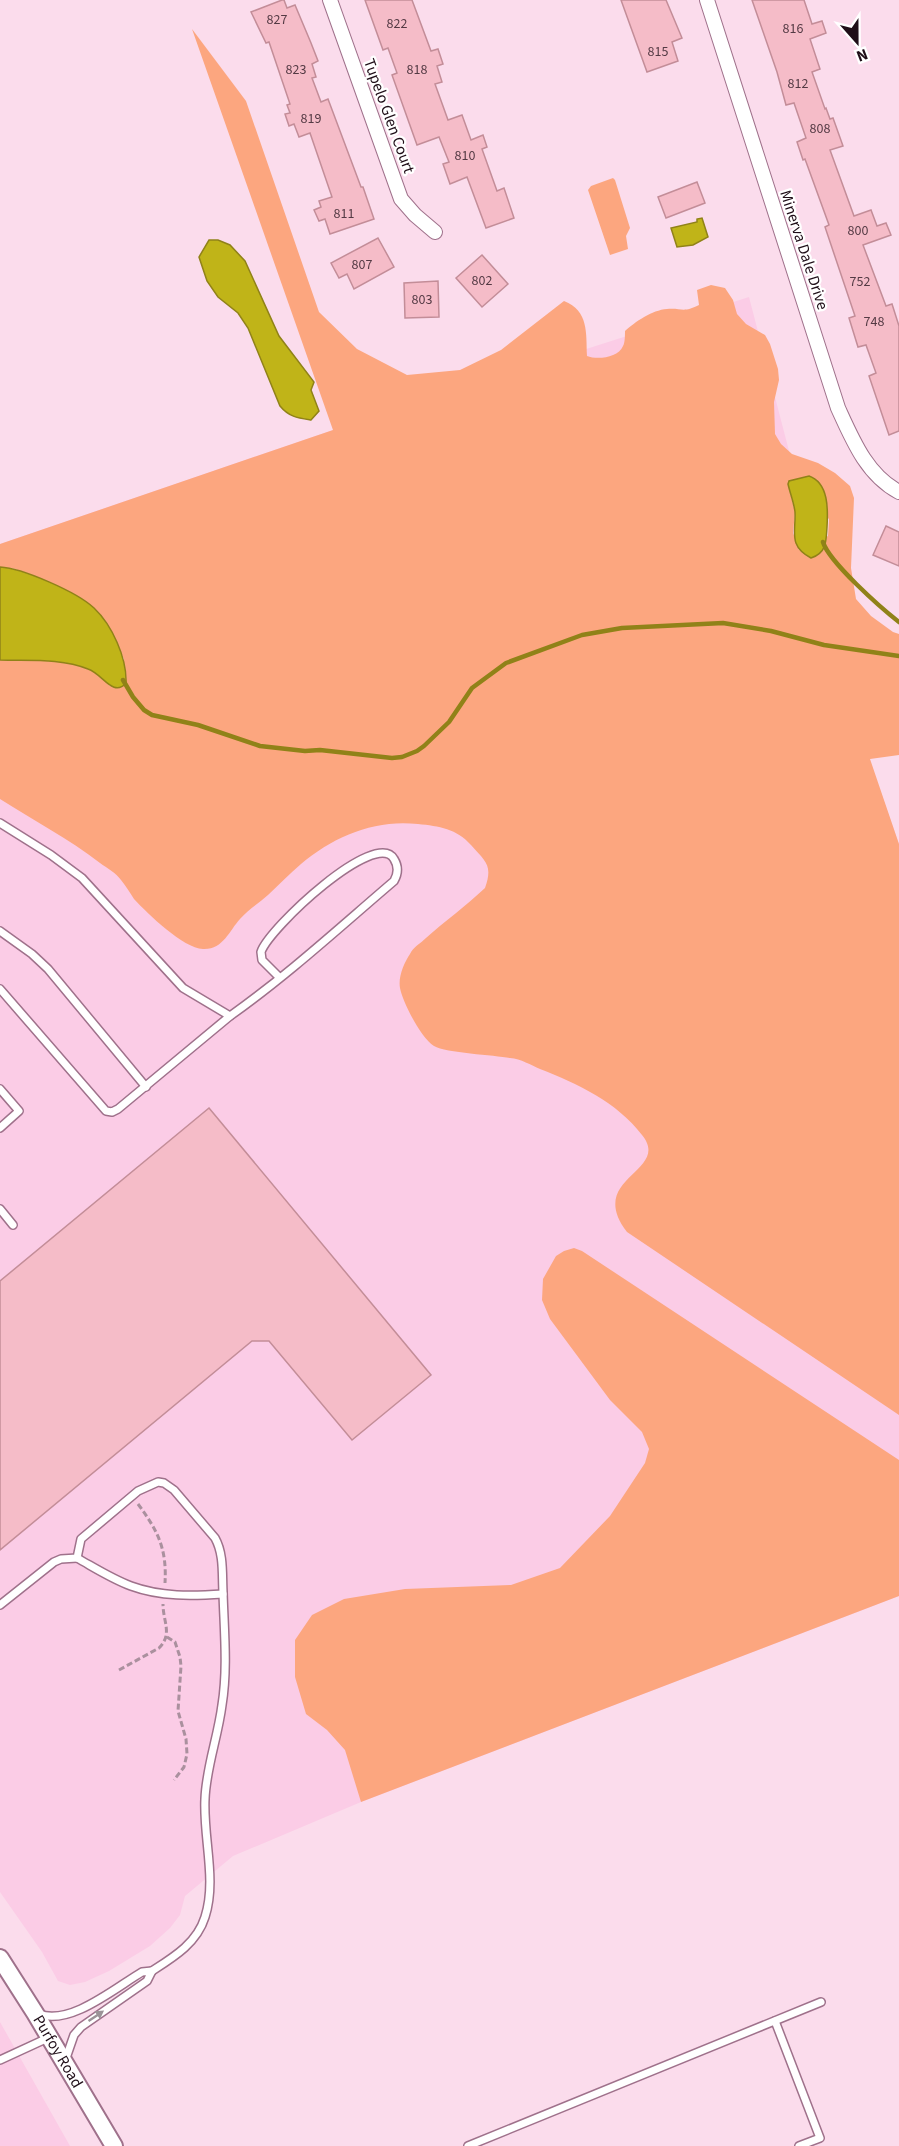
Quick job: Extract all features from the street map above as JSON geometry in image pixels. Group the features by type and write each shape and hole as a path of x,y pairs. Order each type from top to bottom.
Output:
{"street":[{"name":"Tupelo Glen Court","path":"330,0 401,199 435,232"},
{"name":"Minerva Dale Drive","path":"707,0 838,408 855,447 884,484 899,492"},
{"name":"Purfoy Road","path":"0,1958 114,2146"}],"lane":[{"path":"0,823 51,855 82,878 183,988 230,1016"},
{"path":"0,989 106,1111 112,1112 280,978 394,881 398,874 398,867 391,855 385,852 378,853 340,873 302,903 279,926 261,952 262,960 280,978"},
{"path":"0,931 32,954 48,969 146,1087"},
{"path":"0,1089 19,1111 0,1128"},
{"path":"0,1209 13,1224"},
{"path":"35,2013 52,2017 72,2013 142,1972 152,1971 177,1956 199,1932 208,1904 210,1887 205,1796 225,1678 219,1545 174,1490 164,1483 151,1484 138,1491 81,1539 77,1558"},
{"path":"0,1605 54,1562 77,1558 128,1585 151,1592 171,1595 223,1594"},
{"path":"64,2063 67,2050 81,2028 147,1981 152,1971"},
{"path":"468,2146 821,2002"},
{"path":"775,2021 820,2138 799,2146"},
{"path":"0,2060 50,2037"}],"path":[{"path":"138,1504 152,1524 163,1547 165,1585"},
{"path":"119,1670 159,1648 167,1638 163,1603"},
{"path":"167,1638 175,1642 180,1657 178,1710 187,1747 184,1767 174,1780"}],"shaded area":[{"path":"192,29 246,101 319,312 357,349 407,375 460,370 501,350 564,301 572,305 582,317 586,331 587,356 607,357 620,350 624,343 625,331 644,317 661,310 686,310 699,305 697,290 711,285 725,288 733,300 737,314 746,324 765,335 770,344 778,369 779,380 774,402 775,434 781,444 792,454 818,463 835,473 850,486 854,498 851,568 856,599 871,616 899,634 899,755 870,759 899,844 899,1415 627,1232 617,1214 616,1199 621,1187 646,1158 648,1148 642,1135 621,1113 596,1095 522,1061 440,1048 434,1046 424,1036 413,1020 400,988 404,966 415,947 485,888 487,880 487,864 460,835 440,827 402,823 371,827 341,838 327,845 297,868 243,916 221,943 203,949 176,937 157,921 134,899 117,875 88,854 0,799 0,660 50,661 77,665 97,673 110,686 124,659 107,625 16,569 0,567 0,544 333,430","holes":["788,484 829,519 828,536 799,550 793,533 795,512"]},
{"path":"613,178 630,228 626,236 628,249 610,255 588,190 591,186"},
{"path":"702,218 708,237 693,245 677,247 671,228 697,222 697,219"},
{"path":"209,240 218,240 230,245 245,261 279,336 314,382 311,390 319,411 311,420 290,415 280,406 248,328 238,313 218,297 207,281 199,257"},
{"path":"749,297 869,759 899,844 899,1596 361,1802 233,1856 185,1896 180,1915 170,1928 150,1946 109,1971 85,1982 70,1985 58,1981 42,1952 0,1892 0,544 333,430"},
{"path":"809,476 816,480 824,491 827,513 825,546 820,553 811,558 799,549 796,543 795,512 788,484 789,481"},
{"path":"0,567 10,568 49,582 94,608 107,623 117,642 124,663 126,683 117,688 78,665 45,661 0,660"},
{"path":"574,1248 582,1251 899,1460 899,1596 361,1802 345,1750 327,1730 306,1714 295,1677 295,1640 312,1615 344,1599 405,1589 511,1585 560,1568 610,1516 645,1463 649,1449 642,1432 610,1400 550,1319 542,1300 543,1279 556,1256"},
{"path":"0,2022 70,2146 0,2146"}],"building":[{"path":"282,0 287,8 295,5 311,43 318,61 312,64 316,77 312,78 321,102 328,99 374,219 330,234 325,219 319,221 314,210 321,207 319,201 332,197 310,133 299,137 294,124 289,126 285,114 290,113 287,105 290,104 269,42 266,43 251,12"},
{"path":"365,0 412,0 431,51 438,49 443,64 437,66 442,82 435,84 448,120 462,115 471,140 483,135 487,147 482,149 497,191 504,188 514,218 486,228 467,177 450,184 443,164 449,162 439,137 417,145 392,75 397,73 388,48 383,50"},
{"path":"621,0 666,0 682,38 672,42 678,61 647,72"},
{"path":"752,0 804,0 812,24 822,21 826,33 810,39 820,69 812,72 825,109 830,119 833,118 843,146 830,150 854,216 871,210 877,226 886,223 891,235 863,245 886,306 892,304 899,326 899,431 889,435 869,376 876,373 866,345 858,347 849,318 855,316 825,227 829,225 797,142 806,138 794,103 786,105"},
{"path":"697,182 705,203 666,218 658,197"},
{"path":"378,238 394,267 354,289 347,274 339,278 331,263"},
{"path":"482,255 508,284 482,307 456,278"},
{"path":"438,281 439,317 405,318 404,283"},
{"path":"886,526 899,532 899,566 873,555"},
{"path":"209,1108 431,1375 352,1440 269,1341 252,1341 0,1550 0,1281"}],"waterway":[{"path":"823,542 827,551 845,572 899,622"},
{"path":"123,680 133,697 144,710 152,715 198,725 260,746 392,758 402,757 424,746 449,722 472,688 506,663 582,635 622,628 723,623 771,631 824,645 899,656"}]}
